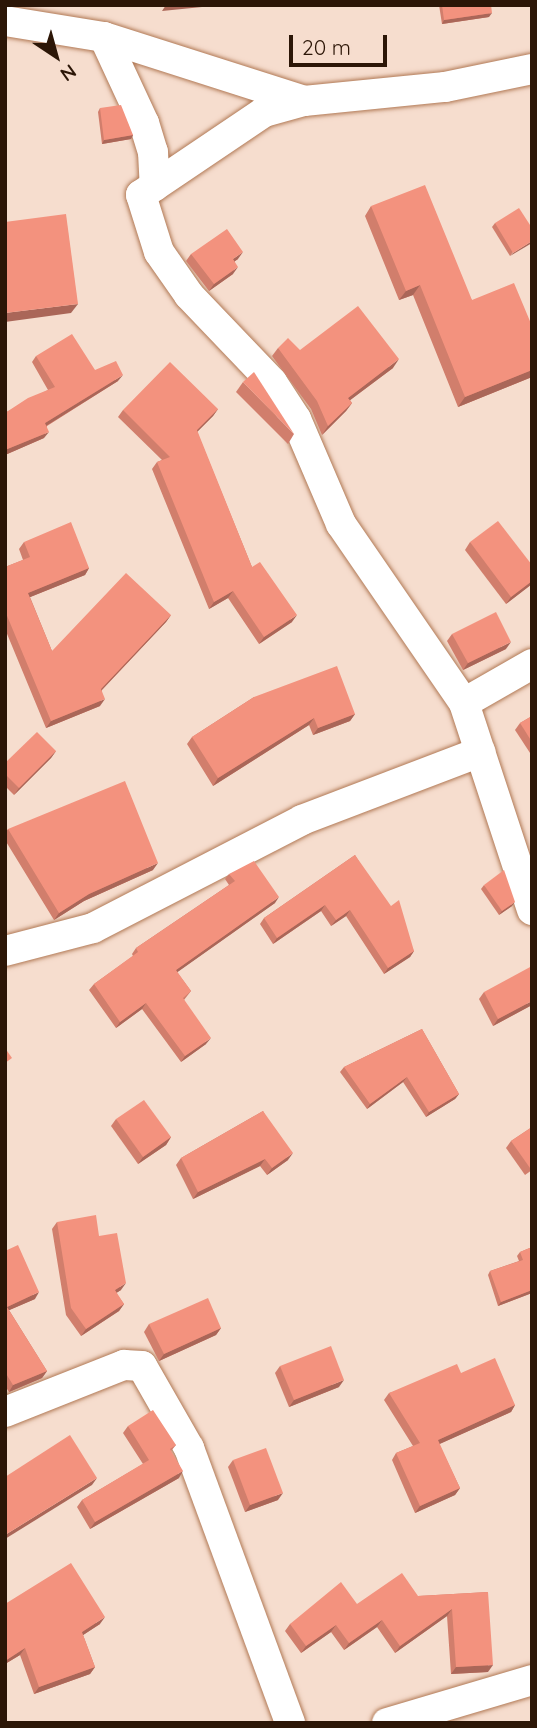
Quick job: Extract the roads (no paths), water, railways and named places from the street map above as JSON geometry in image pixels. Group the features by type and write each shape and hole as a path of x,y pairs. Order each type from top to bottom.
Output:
{"street":[{"path":"5,21 104,37 304,101"},
{"path":"104,37 144,123 153,152 155,186"},
{"path":"532,69 445,87 304,101 264,112 141,195 159,252 190,295 272,382 296,418 341,524 379,587 464,703 532,910"},
{"path":"464,703 532,664"},
{"path":"5,950 93,928 302,820 480,752"},
{"path":"5,1412 124,1365 142,1366 189,1448 290,1723"},
{"path":"387,1723 470,1712 532,1680"}]}
